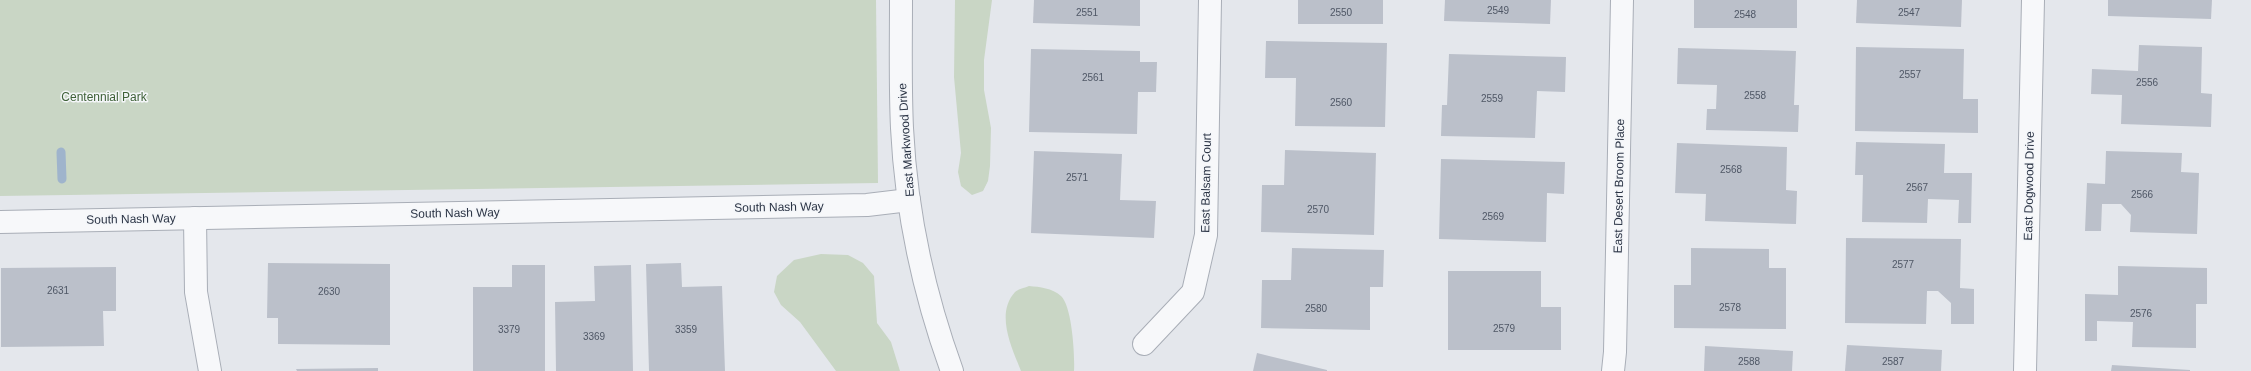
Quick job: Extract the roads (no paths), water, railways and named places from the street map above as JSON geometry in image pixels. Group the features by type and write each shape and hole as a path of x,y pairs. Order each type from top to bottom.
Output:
{"street":[{"name":"East Markwood Drive","path":"901,0 902,128 909,200 924,276 952,371"},
{"name":"East Balsam Court","path":"1144,344 1193,292 1206,235 1210,0"},
{"name":"East Desert Broom Place","path":"1613,371 1615,352 1622,0"},
{"name":"East Dogwood Drive","path":"2025,371 2033,0"},
{"name":"South Nash Way","path":"0,222 866,205 909,200"},
{"path":"195,218 196,292 210,371"}],"waterway":[{"path":"61,152 62,179"}],"park label":[{"name":"Centennial Park","path":"104,97"}]}
